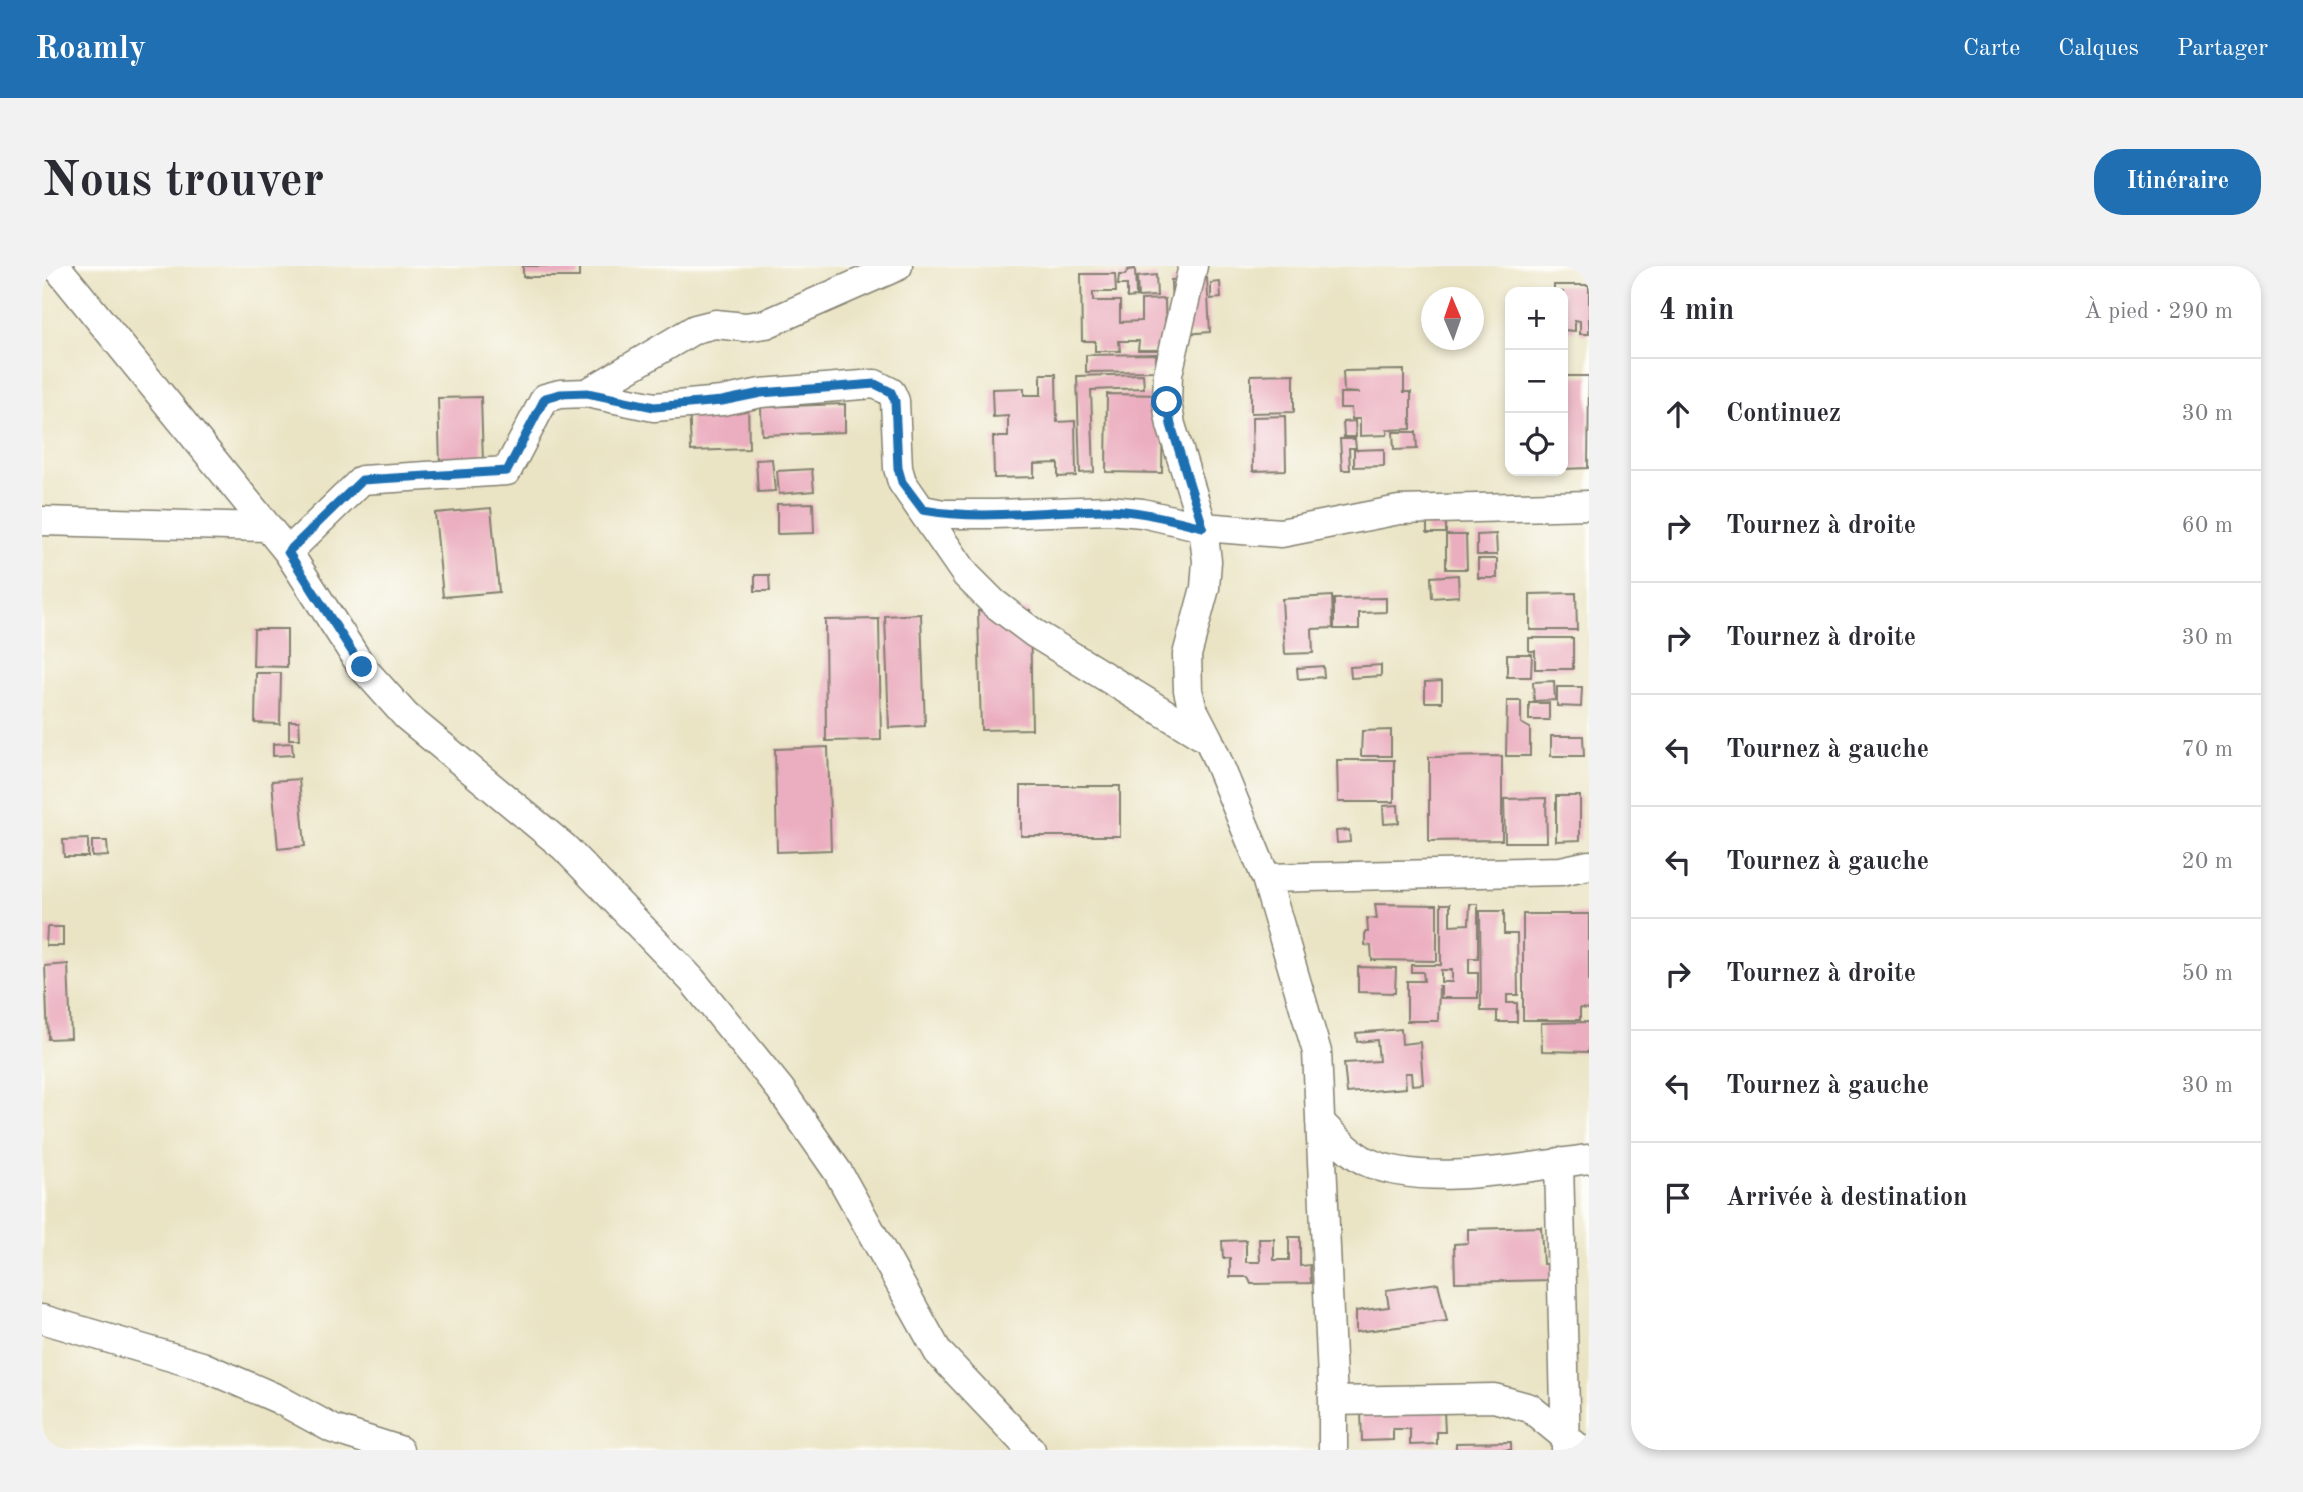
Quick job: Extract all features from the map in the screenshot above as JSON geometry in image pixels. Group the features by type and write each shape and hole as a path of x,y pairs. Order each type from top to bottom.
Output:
{"street":[{"path":"56,266 288,552 362,667 406,716 564,846 692,979 780,1089 838,1172 938,1352 1031,1450"},
{"path":"587,393 695,329 715,324 745,327 766,324 898,266"},
{"path":"1193,266 1168,374 1167,402 1171,425 1203,527 1207,561 1205,588 1187,655 1188,690 1192,707 1209,740 1266,878 1317,1052 1333,1401 1332,1450"},
{"path":"288,552 362,480 507,471 545,398 560,394 587,393 654,407 722,401 761,393 875,384 891,392 895,401 898,468 902,482 966,575 994,603 1034,633 1209,740"},
{"path":"923,510 943,514 1109,510 1142,513 1203,527 1281,533 1399,510 1589,505"},
{"path":"42,521 268,527"},
{"path":"1266,878 1562,871 1588,867"},
{"path":"1320,1122 1363,1160 1423,1174 1471,1175 1589,1158"},
{"path":"1559,1162 1571,1446"},
{"path":"42,1319 202,1367 278,1399 332,1429 399,1450"},
{"path":"1333,1401 1494,1398 1530,1408 1571,1446"}],"building":[{"path":"523,266 579,266 579,277 523,277"},
{"path":"1135,269 1136,297 1127,298 1127,285 1118,285 1119,275 1125,275 1128,270"},
{"path":"1081,274 1115,274 1116,292 1093,292 1093,301 1120,301 1120,322 1141,321 1141,300 1165,299 1166,350 1138,350 1139,341 1119,341 1120,351 1095,351 1095,341 1082,341"},
{"path":"1156,275 1157,296 1138,297 1137,277"},
{"path":"1207,278 1210,332 1173,335 1171,280"},
{"path":"1220,282 1221,298 1211,299 1211,283"},
{"path":"1589,285 1589,334 1580,334 1580,321 1575,320 1575,331 1568,330 1568,287 1554,287"},
{"path":"1156,354 1156,371 1086,372 1086,355"},
{"path":"1404,370 1404,392 1411,392 1411,429 1387,430 1387,435 1360,436 1360,419 1352,419 1351,408 1340,408 1340,393 1360,393 1344,392 1343,371"},
{"path":"1041,374 1056,374 1057,422 1075,421 1076,476 1058,477 1058,463 1034,464 1034,477 994,478 993,437 1008,437 1008,416 993,417 992,389 1024,388 1024,395 1041,395"},
{"path":"1143,374 1144,388 1091,390 1094,472 1080,473 1077,376"},
{"path":"1294,374 1294,412 1251,413 1251,375"},
{"path":"1568,376 1589,376 1588,468 1568,469"},
{"path":"1107,394 1163,395 1162,473 1106,472"},
{"path":"481,397 483,463 440,464 438,398"},
{"path":"748,399 749,449 691,451 689,401"},
{"path":"845,404 845,432 762,435 761,407"},
{"path":"1285,416 1286,470 1253,471 1252,417"},
{"path":"1355,421 1356,437 1344,437 1343,422"},
{"path":"1393,432 1416,432 1417,449 1394,450"},
{"path":"1340,439 1355,439 1356,448 1349,448 1350,470 1342,470"},
{"path":"1384,449 1384,466 1354,467 1354,450"},
{"path":"772,459 775,491 758,492 756,460"},
{"path":"812,469 814,491 779,494 777,471"},
{"path":"813,503 814,533 777,534 777,504"},
{"path":"491,508 499,592 443,597 435,513"},
{"path":"1427,515 1446,515 1446,533 1427,533"},
{"path":"1496,534 1497,555 1477,555 1477,535"},
{"path":"1446,535 1466,535 1467,569 1446,569"},
{"path":"1478,559 1497,559 1497,578 1478,578"},
{"path":"755,575 769,575 770,591 755,591"},
{"path":"1458,575 1459,596 1432,598 1431,577"},
{"path":"1576,593 1577,630 1530,630 1530,594"},
{"path":"1332,596 1333,628 1312,629 1313,653 1285,654 1282,599"},
{"path":"1386,598 1386,612 1359,613 1359,629 1334,629 1334,599"},
{"path":"1030,610 1032,729 981,730 978,611"},
{"path":"921,614 925,726 889,728 885,616"},
{"path":"879,619 881,740 826,741 825,620"},
{"path":"254,629 287,629 287,667 253,666"},
{"path":"1529,638 1573,638 1573,669 1535,669 1535,651 1529,651"},
{"path":"1507,654 1532,654 1531,677 1507,677"},
{"path":"1381,665 1381,676 1351,678 1350,667"},
{"path":"1323,666 1324,677 1298,679 1297,668"},
{"path":"256,673 281,673 280,724 255,723"},
{"path":"1442,681 1442,702 1425,702 1425,682"},
{"path":"1554,681 1555,700 1534,701 1533,682"},
{"path":"1557,687 1582,687 1581,707 1557,706"},
{"path":"1507,701 1521,701 1521,723 1530,728 1530,756 1506,756"},
{"path":"1529,703 1549,703 1549,720 1529,720"},
{"path":"289,721 299,721 300,739 289,739"},
{"path":"1391,730 1391,756 1361,756 1362,731"},
{"path":"1551,736 1583,736 1584,756 1551,756"},
{"path":"292,743 293,755 273,756 273,744"},
{"path":"828,747 831,850 777,852 775,749"},
{"path":"1502,756 1502,840 1429,841 1429,757"},
{"path":"1337,760 1394,760 1394,802 1338,802"},
{"path":"299,779 305,846 278,849 272,781"},
{"path":"1021,786 1120,786 1120,836 1021,836"},
{"path":"1556,796 1580,796 1580,840 1556,841"},
{"path":"1546,798 1547,842 1505,842 1504,799"},
{"path":"1398,805 1399,823 1384,824 1383,806"},
{"path":"1349,830 1350,842 1337,843 1336,831"},
{"path":"88,839 88,857 64,857 63,840"},
{"path":"92,841 107,841 108,856 92,857"},
{"path":"1375,904 1437,905 1437,961 1372,960 1371,946 1365,945 1365,932 1368,932 1367,918 1377,919"},
{"path":"1441,904 1450,904 1450,925 1469,924 1470,904 1478,904 1478,958 1469,958 1469,973 1478,973 1478,998 1441,998 1439,986 1438,1021 1407,1021 1407,981 1424,981 1423,972 1411,972 1411,965 1441,965","holes":["1441,970 1452,970 1452,982 1441,982"]},
{"path":"1480,911 1504,911 1504,934 1517,934 1518,995 1507,995 1507,1003 1517,1003 1517,1022 1497,1022 1497,1011 1481,1011"},
{"path":"1523,914 1589,914 1589,1009 1580,1008 1580,1020 1523,1020"},
{"path":"47,927 63,927 63,946 46,946"},
{"path":"68,964 71,1038 48,1039 45,966"},
{"path":"1358,967 1396,968 1395,993 1358,992"},
{"path":"1589,1022 1589,1052 1542,1051 1541,1023"},
{"path":"1401,1029 1402,1044 1420,1042 1423,1084 1412,1085 1411,1073 1405,1073 1406,1088 1347,1093 1344,1063 1379,1061 1377,1040 1357,1042 1356,1033"},
{"path":"1541,1227 1543,1264 1554,1264 1555,1280 1455,1282 1454,1244 1468,1243 1468,1229"},
{"path":"1289,1237 1300,1237 1300,1266 1310,1265 1311,1283 1251,1284 1248,1277 1230,1277 1230,1258 1223,1258 1222,1241 1246,1240 1246,1262 1260,1262 1259,1239 1274,1239 1274,1260 1289,1260"},
{"path":"1438,1283 1447,1321 1356,1332 1356,1311 1389,1307 1386,1290"},
{"path":"1361,1411 1444,1411 1445,1432 1437,1432 1437,1444 1410,1445 1410,1429 1393,1429 1393,1440 1362,1441"},
{"path":"1511,1442 1511,1450 1456,1450 1456,1443"}],"route":[{"path":"362,667 288,552 362,480 507,471 545,398 560,394 587,393 654,407 722,401 761,393 875,384 891,392 895,401 898,468 902,482 923,510 943,514 995,514 1109,510 1142,513 1203,527 1171,425 1167,402"}]}
